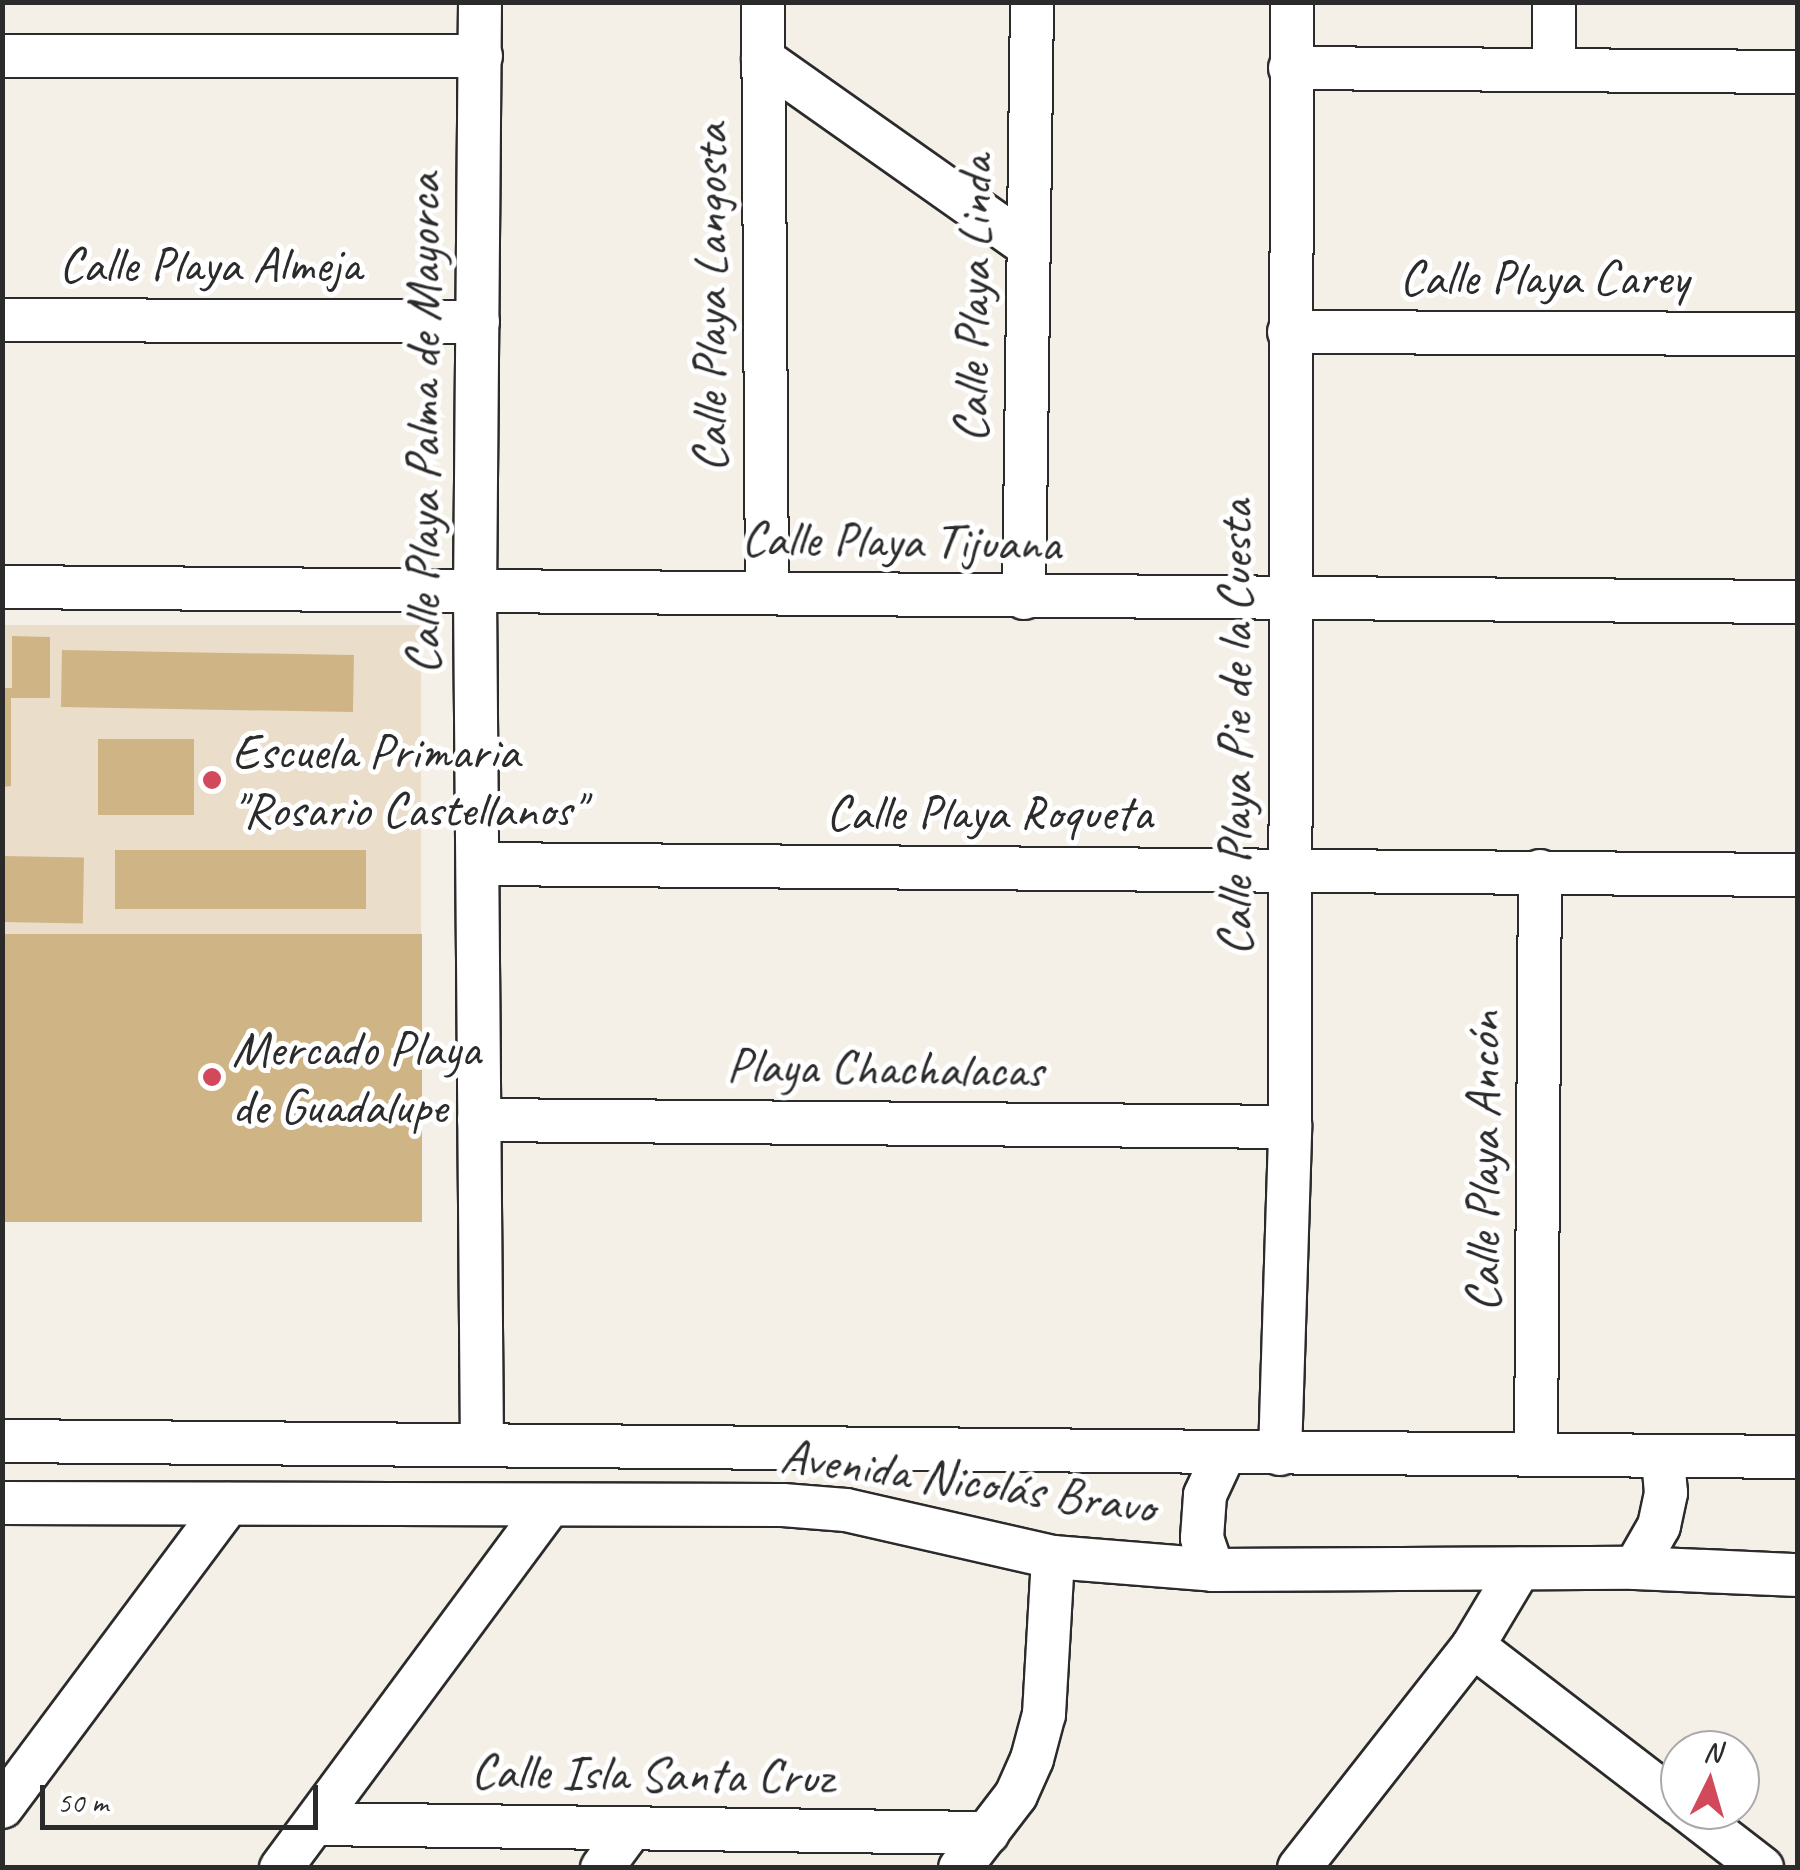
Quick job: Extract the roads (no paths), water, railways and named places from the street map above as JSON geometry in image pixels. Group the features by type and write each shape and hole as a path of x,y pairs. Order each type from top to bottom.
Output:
{"street":[{"name":"Calle Playa Palma de Mayorca","path":"480,2 475,594 482,1445"},
{"name":"Calle Playa Langosta","path":"763,2 767,593"},
{"name":"Calle Playa Linda","path":"1024,598 1032,2"},
{"name":"Calle Playa Pie de la Cuesta","path":"1280,1454 1290,1127 1292,2"},
{"path":"1554,2 1554,68"},
{"path":"2,56 481,56"},
{"path":"763,59 1028,246"},
{"path":"1290,68 1798,72"},
{"name":"Calle Playa Almeja","path":"2,320 478,322"},
{"name":"Calle Playa Carey","path":"1289,332 1798,334"},
{"name":"Calle Playa Tijuana","path":"2,588 1798,602"},
{"name":"Calle Playa Roqueta","path":"480,864 1798,876"},
{"name":"Calle Playa Ancón","path":"1536,1454 1540,871"},
{"name":"Playa Chachalacas","path":"479,1120 1290,1127"},
{"name":"Avenida Nicolás Bravo","path":"2,1441 1798,1457"},
{"path":"1212,1570 1202,1538 1205,1495 1224,1452"},
{"path":"1635,1568 1659,1526 1666,1493 1663,1458"},
{"name":"Avenida Nicolás Bravo","path":"2,1503 547,1508 783,1505 846,1510 1053,1557 1212,1570 1635,1568 1798,1575"},
{"path":"2,1807 228,1504"},
{"path":"281,1868 547,1508"},
{"path":"960,1868 1016,1795 1044,1714 1053,1557"},
{"path":"1317,1861 1473,1646 1519,1569"},
{"path":"1473,1646 1660,1790"},
{"name":"Calle Isla Santa Cruz","path":"314,1824 988,1833"},
{"path":"602,1868 630,1830"},
{"path":"1713,1830 1762,1868"}],"place":[{"name":"Escuela Primaria \"Rosario Castellanos\"","path":"212,780"},
{"name":"Mercado Playa de Guadalupe","path":"212,1077"}]}
